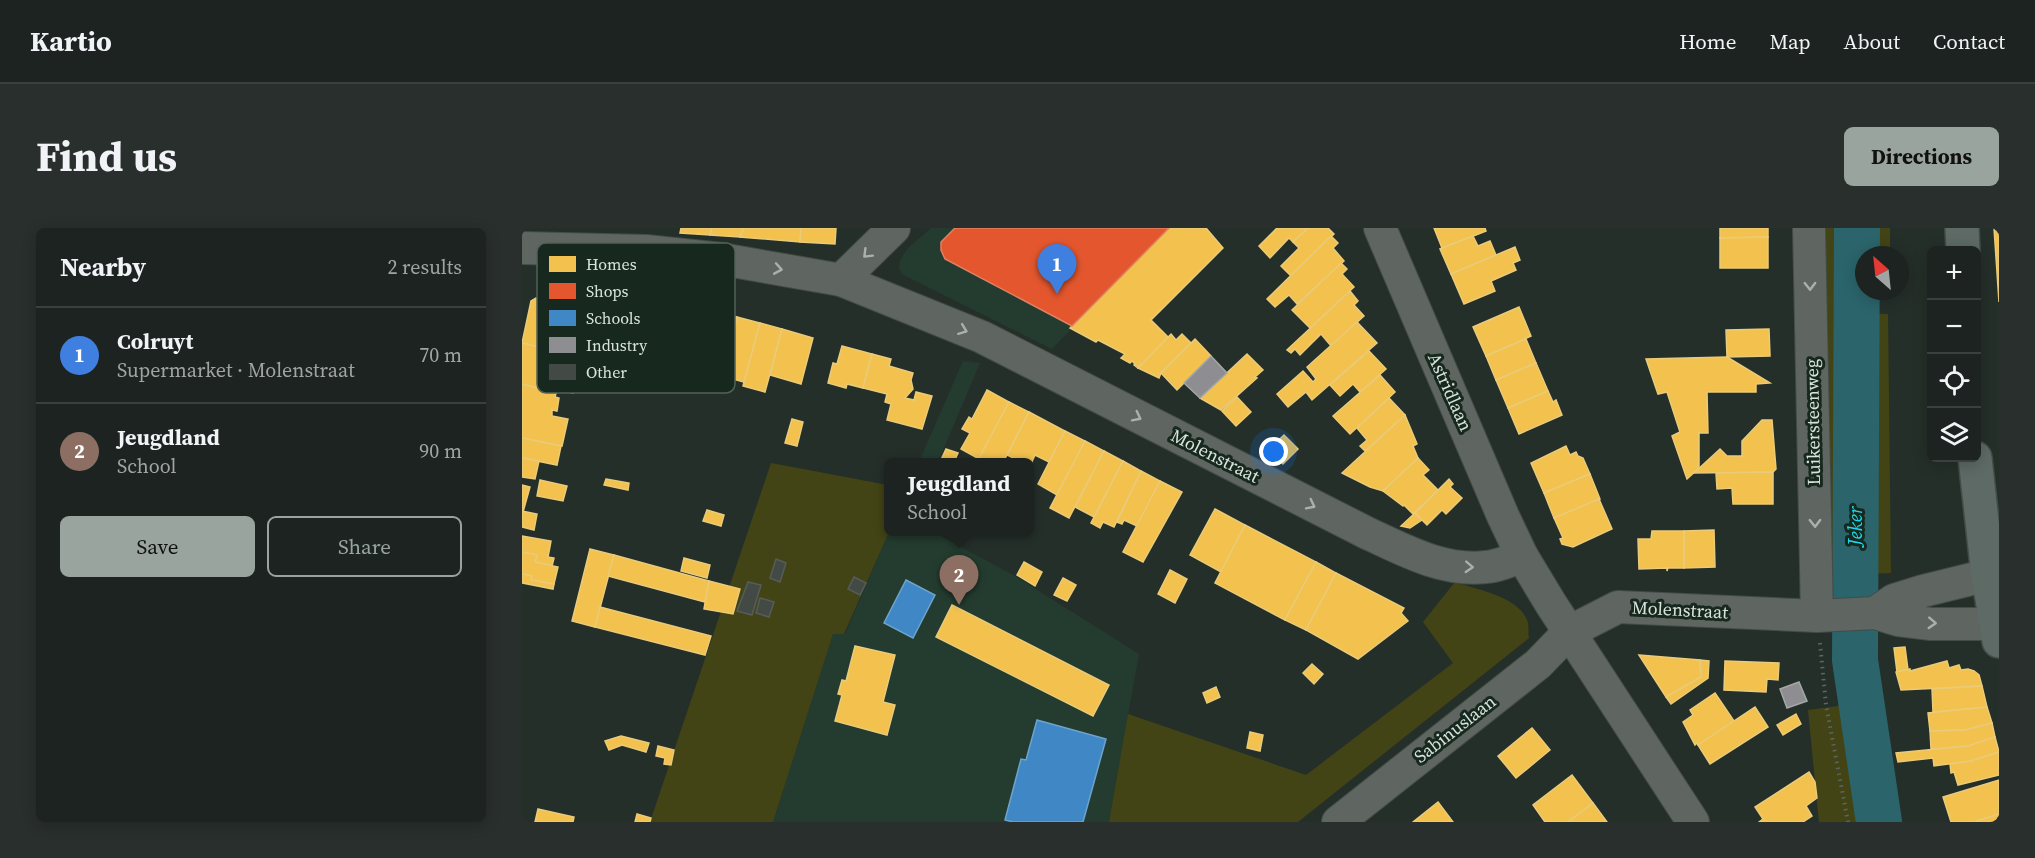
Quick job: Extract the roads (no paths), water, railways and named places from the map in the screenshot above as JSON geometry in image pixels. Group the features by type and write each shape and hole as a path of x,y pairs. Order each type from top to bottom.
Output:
{"main road":[{"path":"1962,228 1963,246"},
{"path":"1975,462 1997,632"}],"street":[{"path":"841,280 894,228"},
{"name":"Astridlaan","path":"1380,228 1521,556"},
{"name":"Luikersteenweg","path":"1809,228 1828,615"},
{"name":"Molenstraat","path":"522,248 537,248"},
{"name":"Molenstraat","path":"735,261 841,280 982,337 1416,556 1444,565 1485,568 1521,556"},
{"path":"1521,556 1693,822"},
{"name":"Molenstraat","path":"1875,613 1894,600 1988,575"},
{"name":"Molenstraat","path":"1569,632 1618,607 1828,615 1875,613 1898,620 1997,632"},
{"name":"Sabinuslaan","path":"1338,822 1538,664 1569,632"}],"waterway":[{"name":"Jeker","path":"1857,228 1855,660 1879,822"}],"place":[{"name":"Colruyt","path":"1057,294"},
{"name":"Jeugdland","path":"959,605"}]}
